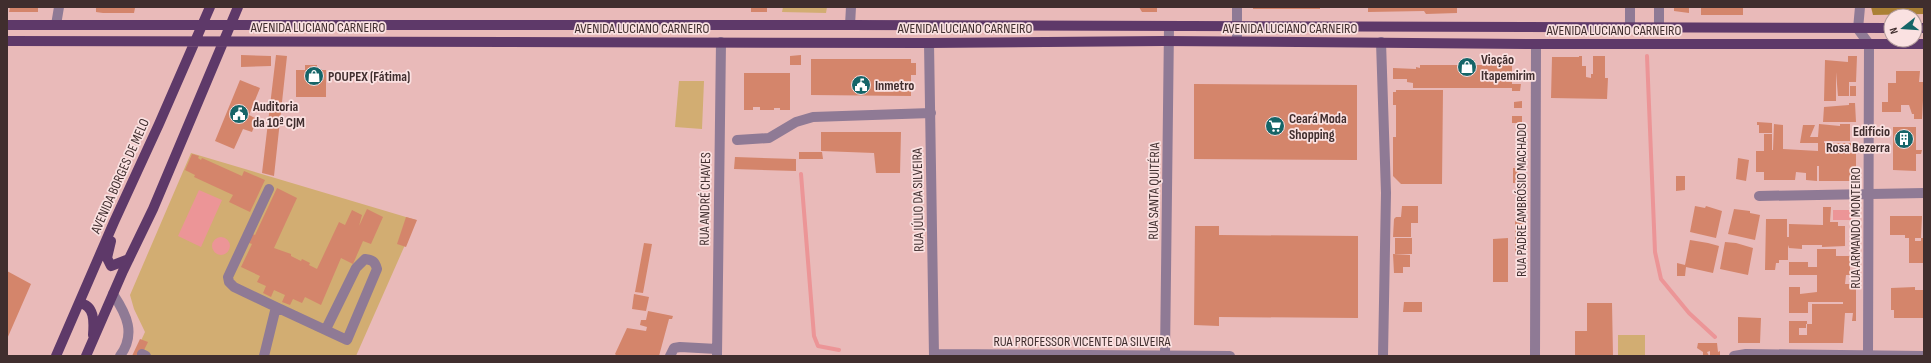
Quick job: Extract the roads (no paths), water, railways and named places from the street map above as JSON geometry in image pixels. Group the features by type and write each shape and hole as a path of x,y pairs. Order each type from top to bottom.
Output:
{"main road":[{"name":"AVENIDA BORGES DE MELO","path":"56,356 210,7"},
{"path":"86,356 153,209 238,7"},
{"name":"AVENIDA LUCIANO CARNEIRO","path":"7,25 850,25 1883,28"},
{"name":"AVENIDA LUCIANO CARNEIRO","path":"7,41 798,43 1237,41 1536,44 1924,44"},
{"path":"114,222 107,258 108,263 113,266 129,259"},
{"path":"79,303 85,304 92,312 93,330 91,345"}],"street":[{"path":"56,25 59,7"},
{"path":"850,25 851,7"},
{"path":"1237,7 1237,41"},
{"path":"1630,7 1633,27"},
{"path":"1656,27 1659,7"},
{"path":"1860,7 1858,29 1869,44"},
{"name":"RUA SANTA QUITÉRIA","path":"1165,356 1169,27"},
{"name":"RUA ANDRÉ CHAVES","path":"717,353 720,42"},
{"path":"1381,42 1386,193 1383,356"},
{"name":"RUA JÚLIO DA SILVEIRA","path":"930,43 934,355"},
{"name":"RUA PADRE AMBRÓSIO MACHADO","path":"1534,356 1536,44"},
{"name":"RUA ARMANDO MONTEIRO","path":"1868,356 1869,44"},
{"path":"737,140 769,138 796,122 813,117 930,113"},
{"path":"269,189 228,277 229,282 234,287 276,307 326,330 348,340 377,269 376,264 372,260 365,259 356,268 326,330"},
{"path":"1759,196 1924,193"},
{"path":"113,294 122,308 127,320 129,336 138,352 120,356"},
{"path":"264,356 276,307"},
{"path":"670,356 674,348 680,346 717,353"},
{"path":"1734,356 1746,354 1924,356"},
{"name":"RUA PROFESSOR VICENTE DA SILVEIRA","path":"934,355 1230,356"}],"waterway":[{"path":"1647,56 1655,252 1661,279 1689,313 1715,337"},
{"path":"801,174 814,336 818,346 839,350"}],"place":[{"name":"Viação Itapemirim","path":"1467,67"},
{"name":"POUPEX (Fátima)","path":"314,76"},
{"name":"Inmetro","path":"861,85"},
{"name":"Auditoria da 10ª CJM","path":"239,114"},
{"name":"Ceará Moda Shopping","path":"1275,126"},
{"name":"Edifício Rosa Bezerra","path":"1904,139"}]}
